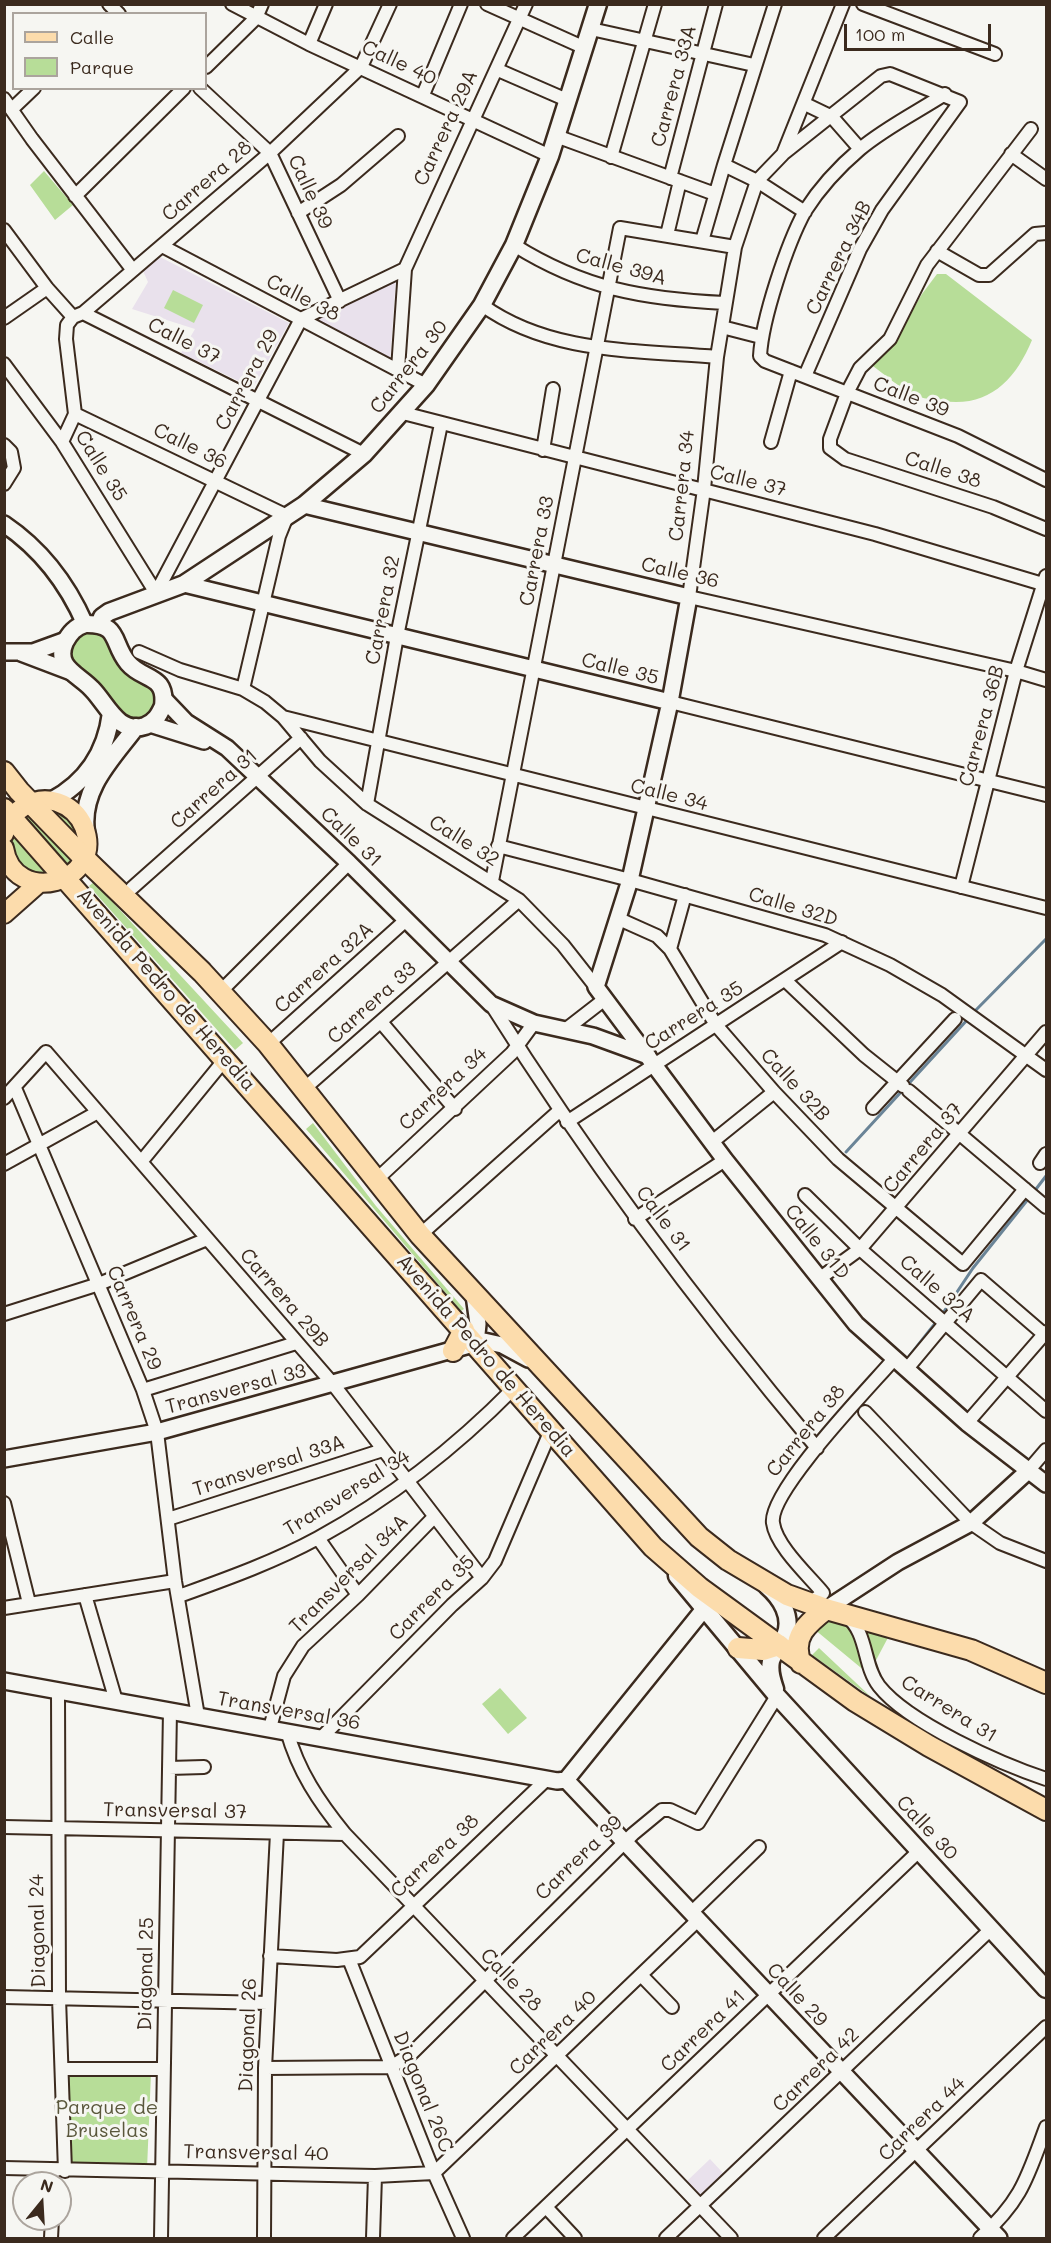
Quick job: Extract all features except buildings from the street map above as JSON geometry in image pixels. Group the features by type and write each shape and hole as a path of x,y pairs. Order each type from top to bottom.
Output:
{"highway":[{"path":"4,764 41,801"},
{"name":"Avenida Pedro de Heredia","path":"4,772 41,801 86,845 268,1044 420,1236 682,1521 714,1549 780,1592 971,1650 1047,1683"},
{"name":"Avenida Pedro de Heredia","path":"7,821 53,881 97,912 653,1547 700,1588 801,1663 878,1716 1047,1810"},
{"path":"86,845 165,920 202,972"},
{"path":"453,1351 470,1337"},
{"path":"801,1663 797,1648 801,1634 825,1605"},
{"path":"738,1648 763,1650 779,1645"}],"main road":[{"name":"Carrera 30","path":"66,640 76,627 92,624 105,614 184,584 304,506 364,454 403,413 426,385 482,305 514,245 550,156 598,4"},
{"path":"4,914 53,881 86,845 85,809 90,791 143,725 160,713 164,699 158,682 129,665 112,632 92,624"},
{"path":"66,640 63,660 71,672 90,687 119,722 143,725"},
{"path":"7,821 78,783 98,758 109,729 111,713"},
{"path":"4,848 14,869 30,880 53,881"},
{"name":"Calle 30","path":"653,1547 777,1696 1047,1989"},
{"path":"751,1575 772,1591 787,1614 787,1628 770,1670 777,1696"}],"street":[{"name":"Calle 40","path":"232,4 309,44 550,156"},
{"path":"207,66 256,18 262,4"},
{"path":"309,44 326,4"},
{"path":"361,68 390,4"},
{"path":"423,95 461,4"},
{"path":"487,4 585,48"},
{"name":"Carrera 29A","path":"405,269 473,119 498,70 526,4"},
{"path":"611,157 655,4"},
{"name":"Carrera 33A","path":"667,235 675,179 716,4"},
{"path":"702,241 754,65 775,4"},
{"name":"Carrera 34","path":"600,993 647,810 670,702 689,597 704,489 717,357 735,247 757,182 783,154 805,104 843,4"},
{"path":"863,4 886,8 995,54"},
{"path":"591,29 754,65"},
{"name":"Carrera 28","path":"78,315 270,153 361,68"},
{"path":"498,70 567,100"},
{"path":"783,154 881,76 890,74 945,94"},
{"path":"31,90 8,104 132,269"},
{"path":"75,196 182,90"},
{"name":"Calle 39","path":"202,90 270,153 340,301"},
{"path":"722,327 761,337 779,274 805,212 831,178 860,149 945,94"},
{"name":"Carrera 34B","path":"805,376 860,249 882,210 959,105 959,100 945,94"},
{"path":"805,104 832,117 860,149"},
{"path":"847,393 860,368 890,339 927,265 1031,129"},
{"path":"298,213 341,185 398,136"},
{"path":"556,136 715,194"},
{"path":"1011,154 1047,179"},
{"path":"724,165 757,182 805,212"},
{"name":"Carrera 33","path":"492,881 620,228 667,235"},
{"path":"937,251 979,275 989,275 1035,234 1047,233"},
{"path":"667,235 735,247"},
{"path":"7,239 47,288 78,315 68,325 66,339 75,414 62,442"},
{"name":"Calle 39A","path":"514,245 573,276 608,288 664,300 725,303"},
{"name":"Calle 38","path":"162,246 426,385"},
{"path":"398,369 405,269"},
{"name":"Carrera 29","path":"156,594 302,319 405,269"},
{"path":"4,318 47,288"},
{"path":"482,305 512,324 539,336 597,347 717,357"},
{"name":"Calle 37","path":"78,315 258,400 364,454"},
{"name":"Calle 39","path":"761,337 760,356 765,361 958,436 1047,480"},
{"name":"Calle 35","path":"4,364 62,442 156,594"},
{"path":"771,442 791,371"},
{"path":"543,450 553,389"},
{"name":"Calle 38","path":"847,393 830,439 830,448 845,459 993,507 1047,529"},
{"name":"Calle 37","path":"403,413 704,489 1046,582"},
{"name":"Calle 36","path":"75,414 287,516"},
{"name":"Carrera 32","path":"367,804 397,636 441,424"},
{"path":"4,445 11,452 14,468 4,484"},
{"name":"Calle 36","path":"304,506 1047,680"},
{"path":"243,689 279,536 287,516"},
{"path":"4,524 28,540 92,624"},
{"name":"Carrera 36B","path":"961,887 1016,671 1046,582"},
{"name":"Calle 35","path":"184,584 1047,795"},
{"path":"21,653 66,640"},
{"path":"4,652 21,653 71,672"},
{"path":"139,652 180,670 243,689 265,702 283,717 301,738"},
{"name":"Calle 31","path":"164,699 186,722 227,748 350,863 447,963 491,1004 559,1111 635,1219 751,1368 817,1448"},
{"name":"Calle 34","path":"283,717 647,810 1047,908"},
{"name":"Calle 31","path":"143,725 208,743 258,777"},
{"name":"Carrera 31","path":"132,888 301,738"},
{"name":"Calle 32","path":"301,738 320,761 367,804 519,900 563,945 600,993"},
{"name":"Calle 32D","path":"498,846 684,895 842,942 890,965 942,995 959,1015 976,1020 1047,1070"},
{"path":"220,992 350,863"},
{"path":"670,949 684,895"},
{"name":"Carrera 33","path":"305,1088 519,900"},
{"name":"Calle 32B","path":"619,919 657,936 670,949 716,1025 774,1092 838,1159 963,1264 1026,1190"},
{"name":"Carrera 32A","path":"268,1044 406,920"},
{"name":"Carrera 35","path":"567,1122 651,1060 716,1025 842,942"},
{"path":"786,981 864,1055 1043,1204"},
{"path":"565,1030 600,993"},
{"name":"Calle 31D","path":"600,993 725,1160 856,1324 967,1424 1047,1484"},
{"name":"Calle 31","path":"491,1004 534,1023 593,1036 651,1060"},
{"path":"873,1108 903,1086 959,1015"},
{"path":"381,1022 455,1109"},
{"name":"Carrera 34","path":"375,1181 455,1109 517,1046 534,1023"},
{"name":"Carrera 37","path":"819,1279 860,1249 1047,1032"},
{"name":"Carrera 29B","path":"15,1088 46,1052 333,1384 482,1578"},
{"path":"141,1162 226,1058"},
{"path":"4,1098 15,1088"},
{"name":"Carrera 29","path":"15,1088 143,1390 157,1432 175,1581 198,1716"},
{"path":"712,1142 774,1092"},
{"path":"420,1236 559,1111"},
{"path":"4,1164 98,1112"},
{"path":"635,1219 725,1160"},
{"name":"Calle 32A","path":"805,1195 860,1249 1047,1411"},
{"path":"4,1314 99,1284 207,1239"},
{"path":"906,1370 942,1319 981,1280 1046,1334 967,1424"},
{"path":"474,1295 478,1318 470,1337 502,1345 545,1371"},
{"path":"143,1390 296,1343"},
{"name":"Transversal 33","path":"4,1460 157,1432 453,1351"},
{"name":"Carrera 38","path":"825,1605 780,1542 772,1523 779,1497 817,1448 894,1359"},
{"name":"Transversal 34","path":"178,1596 250,1570 318,1538 407,1482 460,1440 514,1388"},
{"path":"865,1412 971,1523 1000,1543 1047,1561"},
{"name":"Carrera 35","path":"321,1738 452,1605 482,1578 505,1543 551,1430"},
{"name":"Transversal 33A","path":"168,1519 383,1450"},
{"path":"825,1605 971,1523 1028,1471 1047,1450"},
{"path":"4,1503 8,1536 29,1604"},
{"name":"Transversal 34A","path":"270,1728 284,1676 303,1646 358,1595 434,1517"},
{"path":"318,1538 358,1595"},
{"path":"4,1608 175,1581"},
{"path":"85,1595 116,1701"},
{"name":"Carrera 31","path":"825,1605 856,1625 878,1685 899,1706 986,1755 1047,1779"},
{"path":"566,1780 704,1609"},
{"name":"Transversal 36","path":"4,1681 548,1779 566,1780"},
{"name":"Diagonal 24","path":"57,2171 63,2069 59,1998 56,1828 58,1691"},
{"name":"Carrera 39","path":"391,2067 411,2055 624,1842 662,1810 677,1812 698,1823 777,1696"},
{"name":"Diagonal 25","path":"160,2238 170,1711"},
{"name":"Calle 28","path":"287,1731 311,1790 345,1834 731,2238"},
{"path":"169,1768 204,1767"},
{"name":"Carrera 38","path":"349,1959 360,1957 548,1779"},
{"name":"Calle 29","path":"566,1780 917,2152 990,2235"},
{"name":"Transversal 37","path":"4,1827 345,1834"},
{"name":"Diagonal 26","path":"264,2238 265,2068 277,1833"},
{"name":"Carrera 40","path":"434,2173 642,1975 759,1847"},
{"name":"Carrera 41","path":"513,2238 628,2131 919,1851"},
{"name":"Carrera 42","path":"666,2238 991,1929"},
{"path":"270,1956 349,1959"},
{"name":"Diagonal 26C","path":"349,1959 434,2173 463,2238"},
{"path":"642,1975 672,2007"},
{"path":"4,1997 268,2003"},
{"name":"Carrera 44","path":"824,2238 1047,2027"},
{"path":"265,2068 391,2067"},
{"path":"63,2069 164,2069"},
{"path":"990,2235 1020,2194 1047,2127"},
{"name":"Transversal 40","path":"4,2168 27,2171"},
{"name":"Transversal 40","path":"72,2174 162,2171 375,2176 434,2173"},
{"path":"373,2238 375,2176"},
{"path":"546,2207 575,2238"}],"shaded area":[{"path":"160,257 289,323 253,388 181,353 195,329 132,309 148,282 143,271"},
{"path":"396,277 390,362 309,317"},
{"path":"710,2159 723,2173 700,2195 687,2181"}],"green space":[{"path":"44,171 73,205 55,220 30,185"},
{"path":"937,274 946,274 1032,340 1017,368 1008,379 986,396 958,402 924,398 909,392 869,363 888,352 922,294"},
{"path":"173,290 203,305 194,323 164,308"},
{"path":"94,630 105,635 152,688 155,698 151,713 147,717 137,720 129,718 111,706 70,663 69,645 83,631"},
{"path":"32,810 64,814 73,824 78,855 65,867 51,873 39,873 28,868 19,860 12,838 15,826"},
{"path":"94,882 243,1043 235,1050 89,886"},
{"path":"313,1123 376,1206 464,1309 461,1311 306,1129"},
{"path":"826,1619 835,1620 854,1628 866,1672 814,1629"},
{"path":"860,1625 891,1632 874,1664"},
{"path":"819,1648 871,1697 812,1655"},
{"path":"500,1688 527,1718 508,1734 482,1704"},
{"name":"Parque de Bruselas","path":"151,2073 147,2169 67,2165 62,2074"}],"waterway":[{"path":"972,1014 1046,939"},
{"path":"846,1152 968,1019"},
{"path":"1033,1193 1046,1176"},
{"path":"941,1316 973,1268 1029,1198"},
{"path":"907,1359 937,1321"}]}
